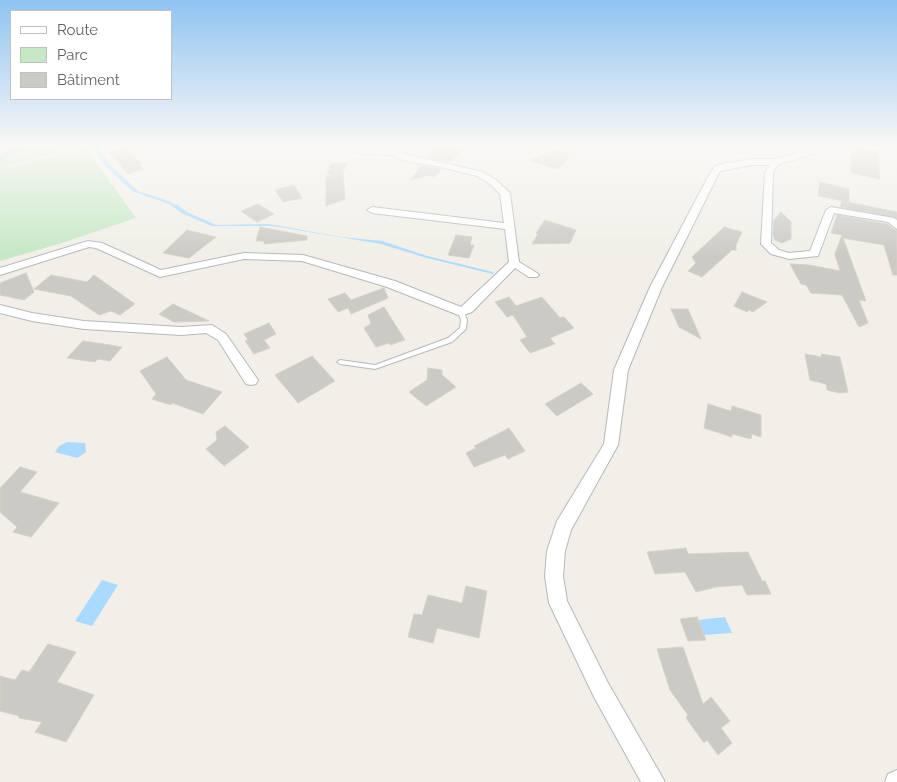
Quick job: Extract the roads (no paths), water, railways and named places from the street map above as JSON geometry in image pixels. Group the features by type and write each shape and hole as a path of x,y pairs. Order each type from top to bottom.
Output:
{"street":[{"path":"492,183 505,193 514,263 533,275"},
{"path":"654,782 601,690 558,603 554,576 556,551 563,526 610,445 621,370 656,287 709,183"},
{"path":"769,183 766,244 775,252 789,256 814,254 830,210 895,222"},
{"path":"372,210 509,228"},
{"path":"0,272 88,244 98,245 160,274 244,256 303,258 392,284 461,312 468,309 514,263"},
{"path":"0,309 32,317 84,325 181,330 208,328 222,337 251,380"}],"lane":[{"path":"340,362 375,366 450,340 463,330 464,320 461,312"}],"water":[{"path":"124,183 130,183 138,191 177,205 187,212 216,225 269,224 341,237 382,241 427,256 493,272 493,274 427,258 381,244 273,226 212,226 183,214 169,204 132,191"},
{"path":"67,442 85,443 86,452 77,458 55,452 59,446"},
{"path":"102,580 118,585 92,626 75,621"},
{"path":"725,617 732,633 704,635 698,620"}]}
